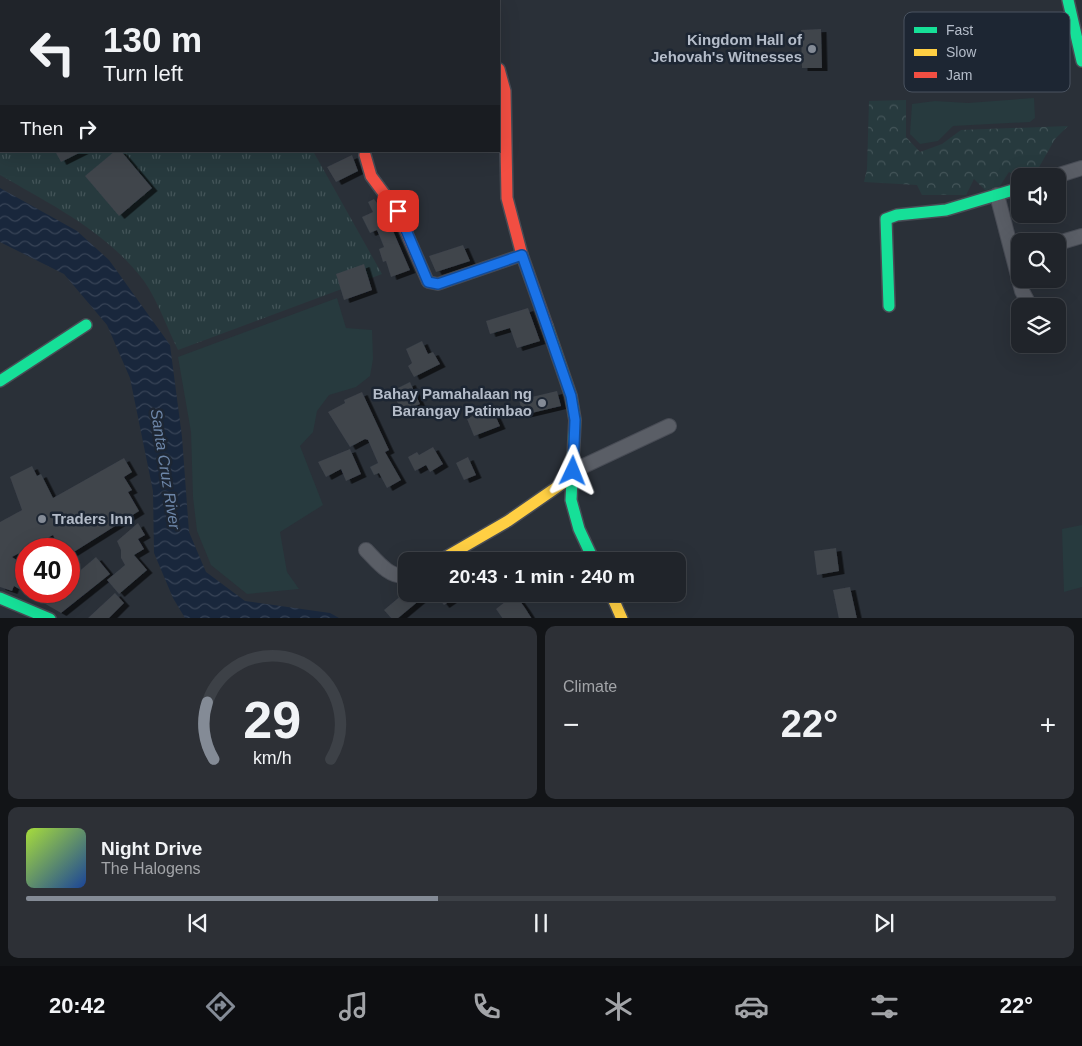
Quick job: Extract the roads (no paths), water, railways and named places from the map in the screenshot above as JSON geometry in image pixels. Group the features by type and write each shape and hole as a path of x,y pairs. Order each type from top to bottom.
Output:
{"street":[{"path":"1068,0 1082,61"},
{"path":"500,73 505,91 506,188 522,255 571,396 575,420 573,508 579,530 590,552"},
{"path":"365,155 372,176 398,211 428,282 438,284 522,255"},
{"path":"1066,173 1082,168"},
{"path":"889,306 886,219 892,215 931,213 961,207 1011,191"},
{"path":"997,195 1011,240"},
{"path":"1066,241 1082,236"},
{"path":"0,382 86,325"},
{"path":"456,552 538,503 573,473 669,426"},
{"path":"366,550 384,569 398,574"},
{"path":"0,598 50,618"},
{"path":"615,602 622,618"}],"water":[{"name":"Santa Cruz River","path":"0,188 77,231 109,260 170,345 182,437 189,532 206,572 245,601 330,613 339,618 185,618 173,598 154,553 153,491 130,378 107,325 64,274 0,242"}],"place":[{"name":"Kingdom Hall of Jehovah's Witnesses","path":"812,49"},
{"name":"Bahay Pamahalaan ng Barangay Patimbao","path":"542,403"},
{"name":"Traders Inn","path":"42,519"}]}
